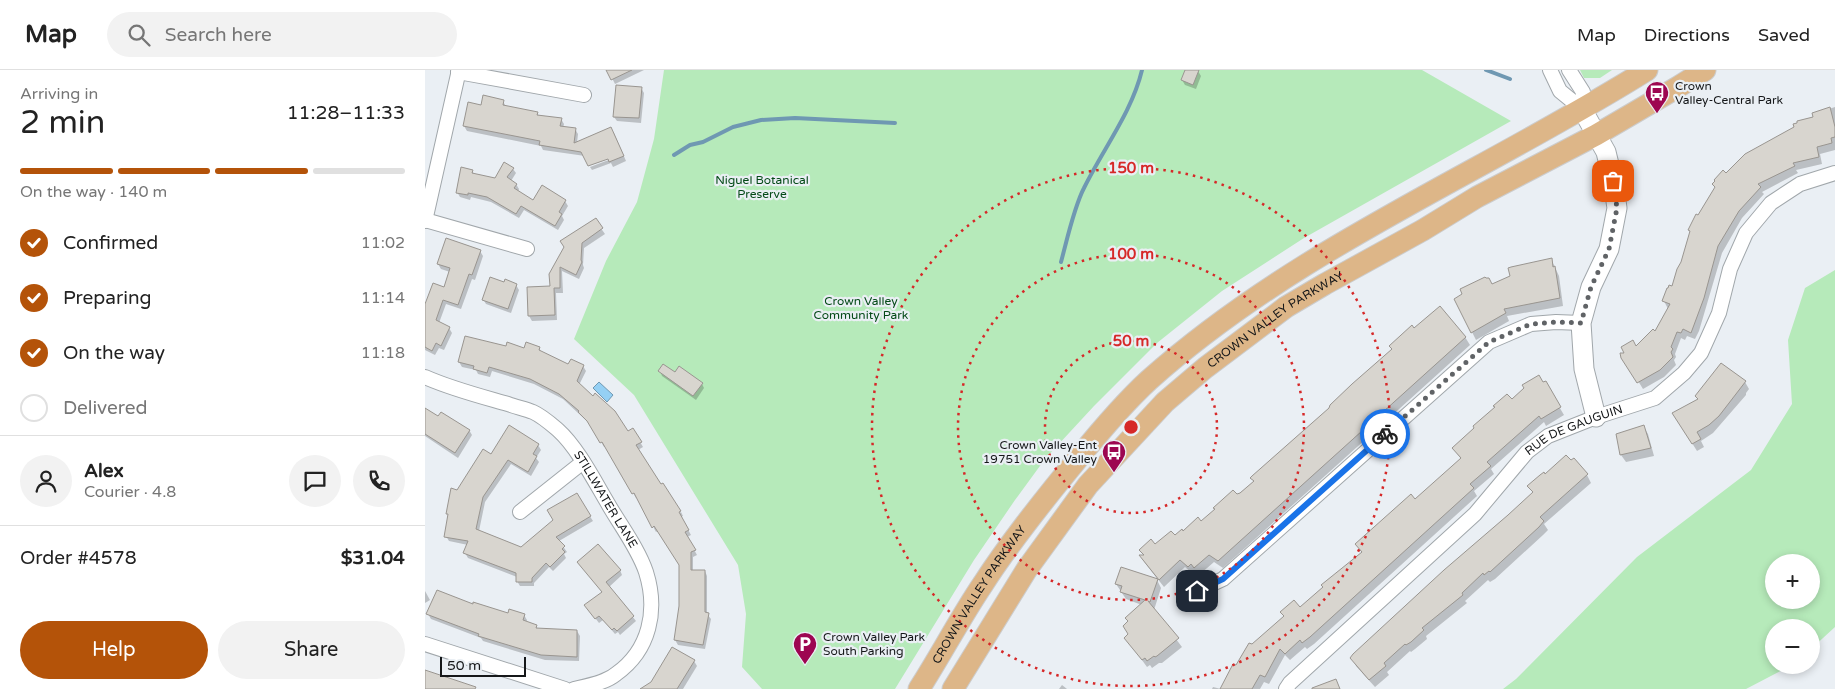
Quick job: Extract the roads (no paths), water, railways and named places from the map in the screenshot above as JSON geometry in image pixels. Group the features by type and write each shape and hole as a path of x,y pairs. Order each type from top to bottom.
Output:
{"main road":[{"name":"CROWN VALLEY PARKWAY","path":"919,689 981,586 1011,543 1109,420 1149,380 1241,306 1321,255 1376,222 1582,109 1647,70"},
{"name":"CROWN VALLEY PARKWAY","path":"953,689 1027,569 1088,485 1165,402 1239,341 1286,307 1423,230 1477,197 1596,135 1705,70"}],"street":[{"path":"1550,70 1560,91 1582,109 1596,135 1610,165 1617,208 1609,249 1591,287 1581,323 1584,369 1596,417"},
{"path":"1569,70 1583,92 1582,109"},
{"path":"527,249 425,220 458,71 584,95"},
{"name":"RUE DE GAUGUIN","path":"1286,689 1290,683 1475,514 1527,452 1548,436 1596,417 1655,398 1684,373 1701,353 1719,313 1730,269 1747,233 1771,203 1800,184 1835,173"},
{"path":"1184,596 1223,579 1489,342 1531,324 1581,323"},
{"name":"STILLWATER LANE","path":"425,377 446,387 534,413 560,432 583,462 636,551 645,571 651,600 649,631 643,645 631,662 615,675 589,686 574,689"},
{"path":"520,512 583,462"},
{"path":"425,644 565,689"}],"water":[{"path":"599,382 613,395 607,402 593,388"}],"waterway":[{"path":"1061,262 1080,196 1124,116 1142,70"},
{"path":"1486,70 1510,79"},
{"path":"674,155 690,145 703,142 733,127 761,120 795,118 895,123"}],"place":[{"name":"Crown Valley-Central Park","path":"1657,114"},
{"name":"Crown Valley-Ent 19751 Crown Valley","path":"1114,473"},
{"name":"Crown Valley Park South Parking","path":"805,665"}],"park label":[{"name":"Niguel Botanical Preserve","path":"762,187"},
{"name":"Crown Valley Community Park","path":"861,308"}]}
